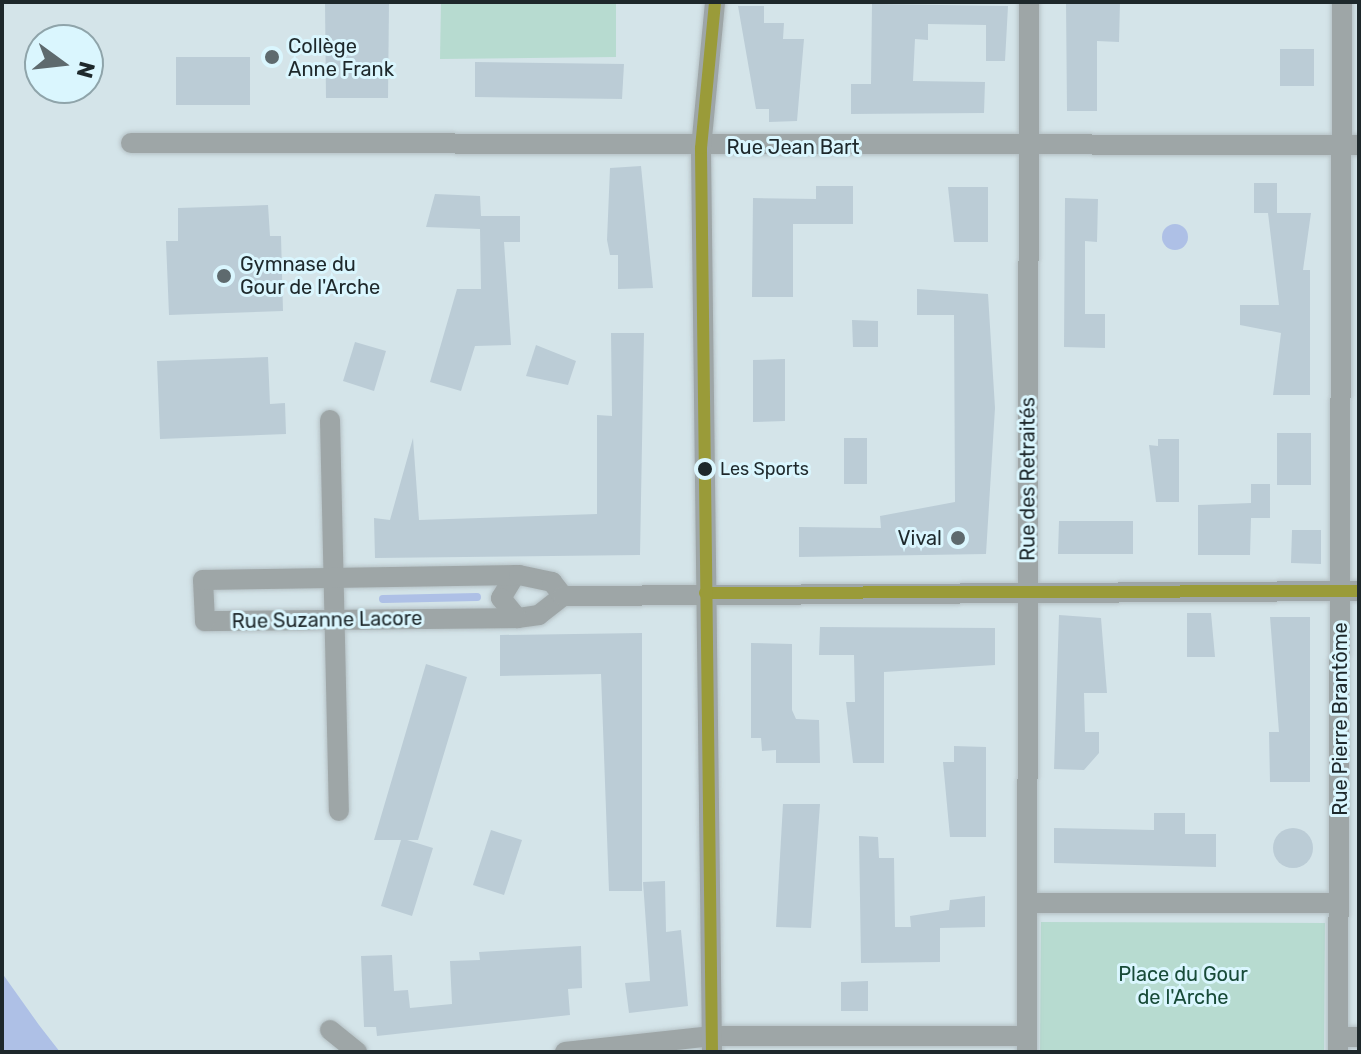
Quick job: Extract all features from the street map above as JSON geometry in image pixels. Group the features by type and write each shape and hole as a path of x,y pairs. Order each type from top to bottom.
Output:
{"street":[{"path":"712,1044 701,148 715,2"},
{"name":"Rue des Retraités","path":"1027,1044 1029,2"},
{"name":"Rue Pierre Brantôme","path":"1342,2 1350,145 1350,591 1339,903 1345,1042"},
{"name":"Rue Jean Bart","path":"131,143 701,148 1350,145"},
{"path":"330,420 339,811"},
{"path":"515,575 501,598 517,618"},
{"name":"Rue Suzanne Lacore","path":"515,575 552,582 563,596 539,615 517,618 205,621 203,580 515,575"},
{"path":"563,596 1350,591"},
{"path":"1027,903 1339,903"},
{"path":"330,1030 357,1052"},
{"path":"565,1052 712,1044 1027,1044"}],"green space":[{"path":"441,2 616,2 616,57 440,59"},
{"name":"Place du Gour de l'Arche","path":"1041,922 1325,923 1324,1052 1040,1052"}],"water":[{"path":"1175,224 1184,228 1188,237 1184,246 1175,250 1166,246 1162,237 1166,228"},
{"path":"2,973 39,1025 60,1052 2,1052"}],"building":[{"path":"325,2 389,2 388,98 326,98"},
{"path":"1066,2 1120,2 1119,42 1097,41 1097,111 1067,111"},
{"path":"872,4 1008,6 1005,61 986,61 986,25 928,24 928,40 915,39 913,81 985,82 984,113 851,114 851,84 871,84"},
{"path":"738,6 764,6 764,23 784,23 783,39 804,39 797,121 769,122 769,109 756,109"},
{"path":"1280,49 1314,49 1314,86 1280,86"},
{"path":"176,57 250,57 250,105 176,105"},
{"path":"475,62 624,64 622,99 475,97"},
{"path":"641,166 653,288 618,289 618,255 610,255 607,240 610,168"},
{"path":"1254,183 1277,183 1277,213 1254,213"},
{"path":"816,186 853,186 853,224 793,224 793,297 752,297 753,198 816,199"},
{"path":"948,187 988,187 988,242 954,242"},
{"path":"435,194 480,196 481,216 520,216 520,242 504,242 511,345 475,346 461,391 430,382 457,289 481,289 480,229 426,227"},
{"path":"1065,198 1098,199 1097,242 1085,241 1085,314 1105,314 1105,348 1064,347"},
{"name":"Gymnase du Gour de l'Arche","path":"268,205 270,236 281,236 283,311 169,315 166,241 178,241 178,208"},
{"path":"1268,213 1311,213 1303,270 1310,270 1310,395 1273,395 1281,333 1240,325 1240,305 1279,305"},
{"path":"917,289 988,294 995,408 986,554 799,557 799,527 881,528 880,516 955,502 954,315 917,315"},
{"path":"852,320 878,321 878,347 853,347"},
{"path":"611,333 644,333 640,555 375,558 374,518 390,520 413,438 419,520 597,514 597,415 612,416"},
{"path":"355,342 386,351 374,391 343,381"},
{"path":"536,345 576,361 568,385 526,376"},
{"path":"268,357 270,404 285,403 286,434 160,439 157,361"},
{"path":"785,359 785,421 753,422 753,360"},
{"path":"1277,433 1311,433 1311,485 1277,485"},
{"path":"844,438 867,438 867,484 844,484"},
{"path":"1158,439 1179,439 1179,502 1156,502 1149,445 1158,446"},
{"path":"1251,484 1270,484 1270,518 1251,518 1250,555 1198,555 1198,505 1251,503"},
{"path":"1059,521 1133,521 1133,554 1058,554"},
{"path":"1292,530 1321,530 1321,564 1291,563"},
{"path":"1187,613 1211,613 1215,657 1187,657"},
{"path":"1059,615 1101,618 1107,693 1084,693 1085,732 1099,732 1099,753 1084,770 1054,769"},
{"path":"1270,617 1310,617 1310,782 1270,782 1269,732 1279,732"},
{"path":"820,627 995,628 995,665 884,672 884,763 853,763 846,702 855,702 854,655 819,655"},
{"path":"642,633 642,891 609,891 601,674 500,676 500,635"},
{"path":"751,643 792,644 792,710 796,719 819,720 820,763 776,763 776,750 762,751 761,738 751,738"},
{"path":"426,664 467,677 418,840 407,840 433,848 412,916 381,906 401,840 374,840"},
{"path":"954,746 986,747 986,837 950,837 943,762 954,762"},
{"path":"783,804 820,804 811,928 776,927"},
{"path":"1154,813 1185,813 1185,834 1216,834 1216,867 1054,863 1054,828 1154,830"},
{"path":"1293,828 1307,834 1313,848 1307,862 1293,868 1279,862 1273,848 1279,834"},
{"path":"491,830 522,840 504,895 473,885"},
{"path":"859,836 878,837 879,858 894,858 895,927 911,927 910,916 949,910 950,900 985,896 985,927 940,928 940,962 861,963"},
{"path":"665,881 666,932 681,930 688,1006 629,1013 625,983 650,981 643,882"},
{"path":"581,946 582,988 568,989 570,1015 377,1036 376,1027 364,1027 361,956 392,955 394,991 408,990 410,1008 452,1004 450,961 480,960 479,952"},
{"path":"868,981 868,1011 841,1011 841,982"}],"waterway":[{"path":"383,599 477,597"}],"transit line":[{"path":"712,1052 701,148 715,2"},
{"path":"705,593 1359,591"}],"place":[{"name":"Collège Anne Frank","path":"272,57"},
{"name":"Gymnase du Gour de l'Arche","path":"224,276"},
{"name":"Les Sports","path":"705,469"},
{"name":"Vival","path":"958,538"}]}
